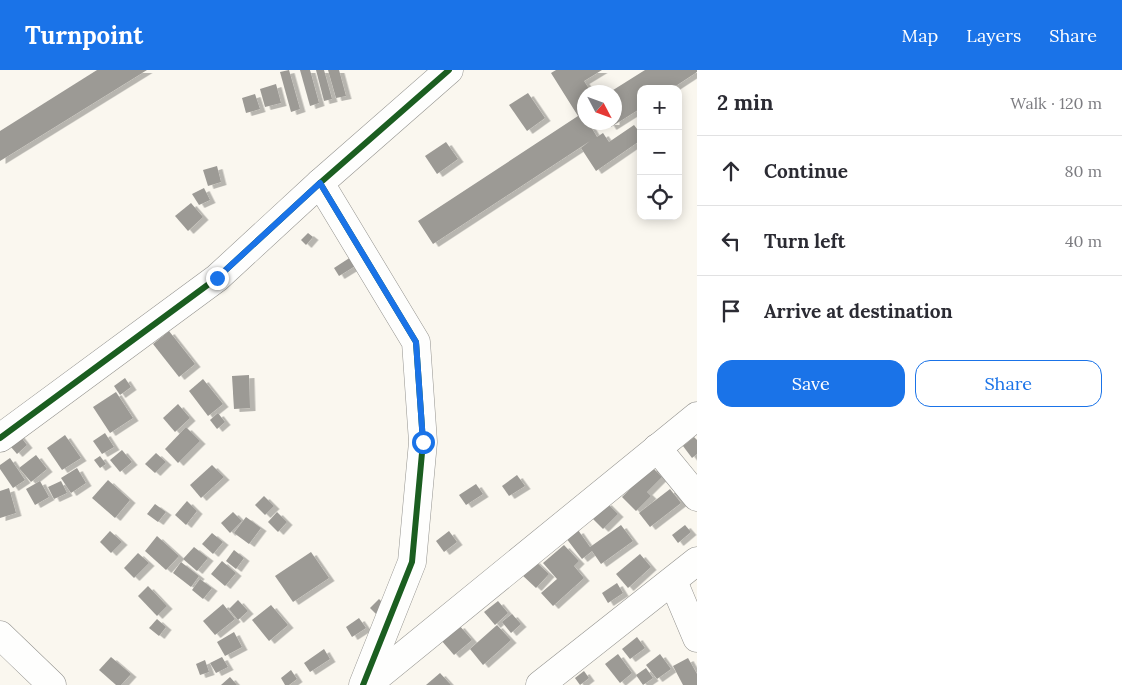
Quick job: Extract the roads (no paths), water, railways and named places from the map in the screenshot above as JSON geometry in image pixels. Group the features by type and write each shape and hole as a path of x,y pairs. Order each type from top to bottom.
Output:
{"street":[{"path":"0,438 217,278 320,183 449,70"},
{"path":"320,183 416,342 423,442 412,562 365,685"},
{"path":"365,685 697,416"},
{"path":"657,448 697,497"},
{"path":"540,685 697,561"},
{"path":"673,581 697,638"},
{"path":"0,635 52,685"}]}
